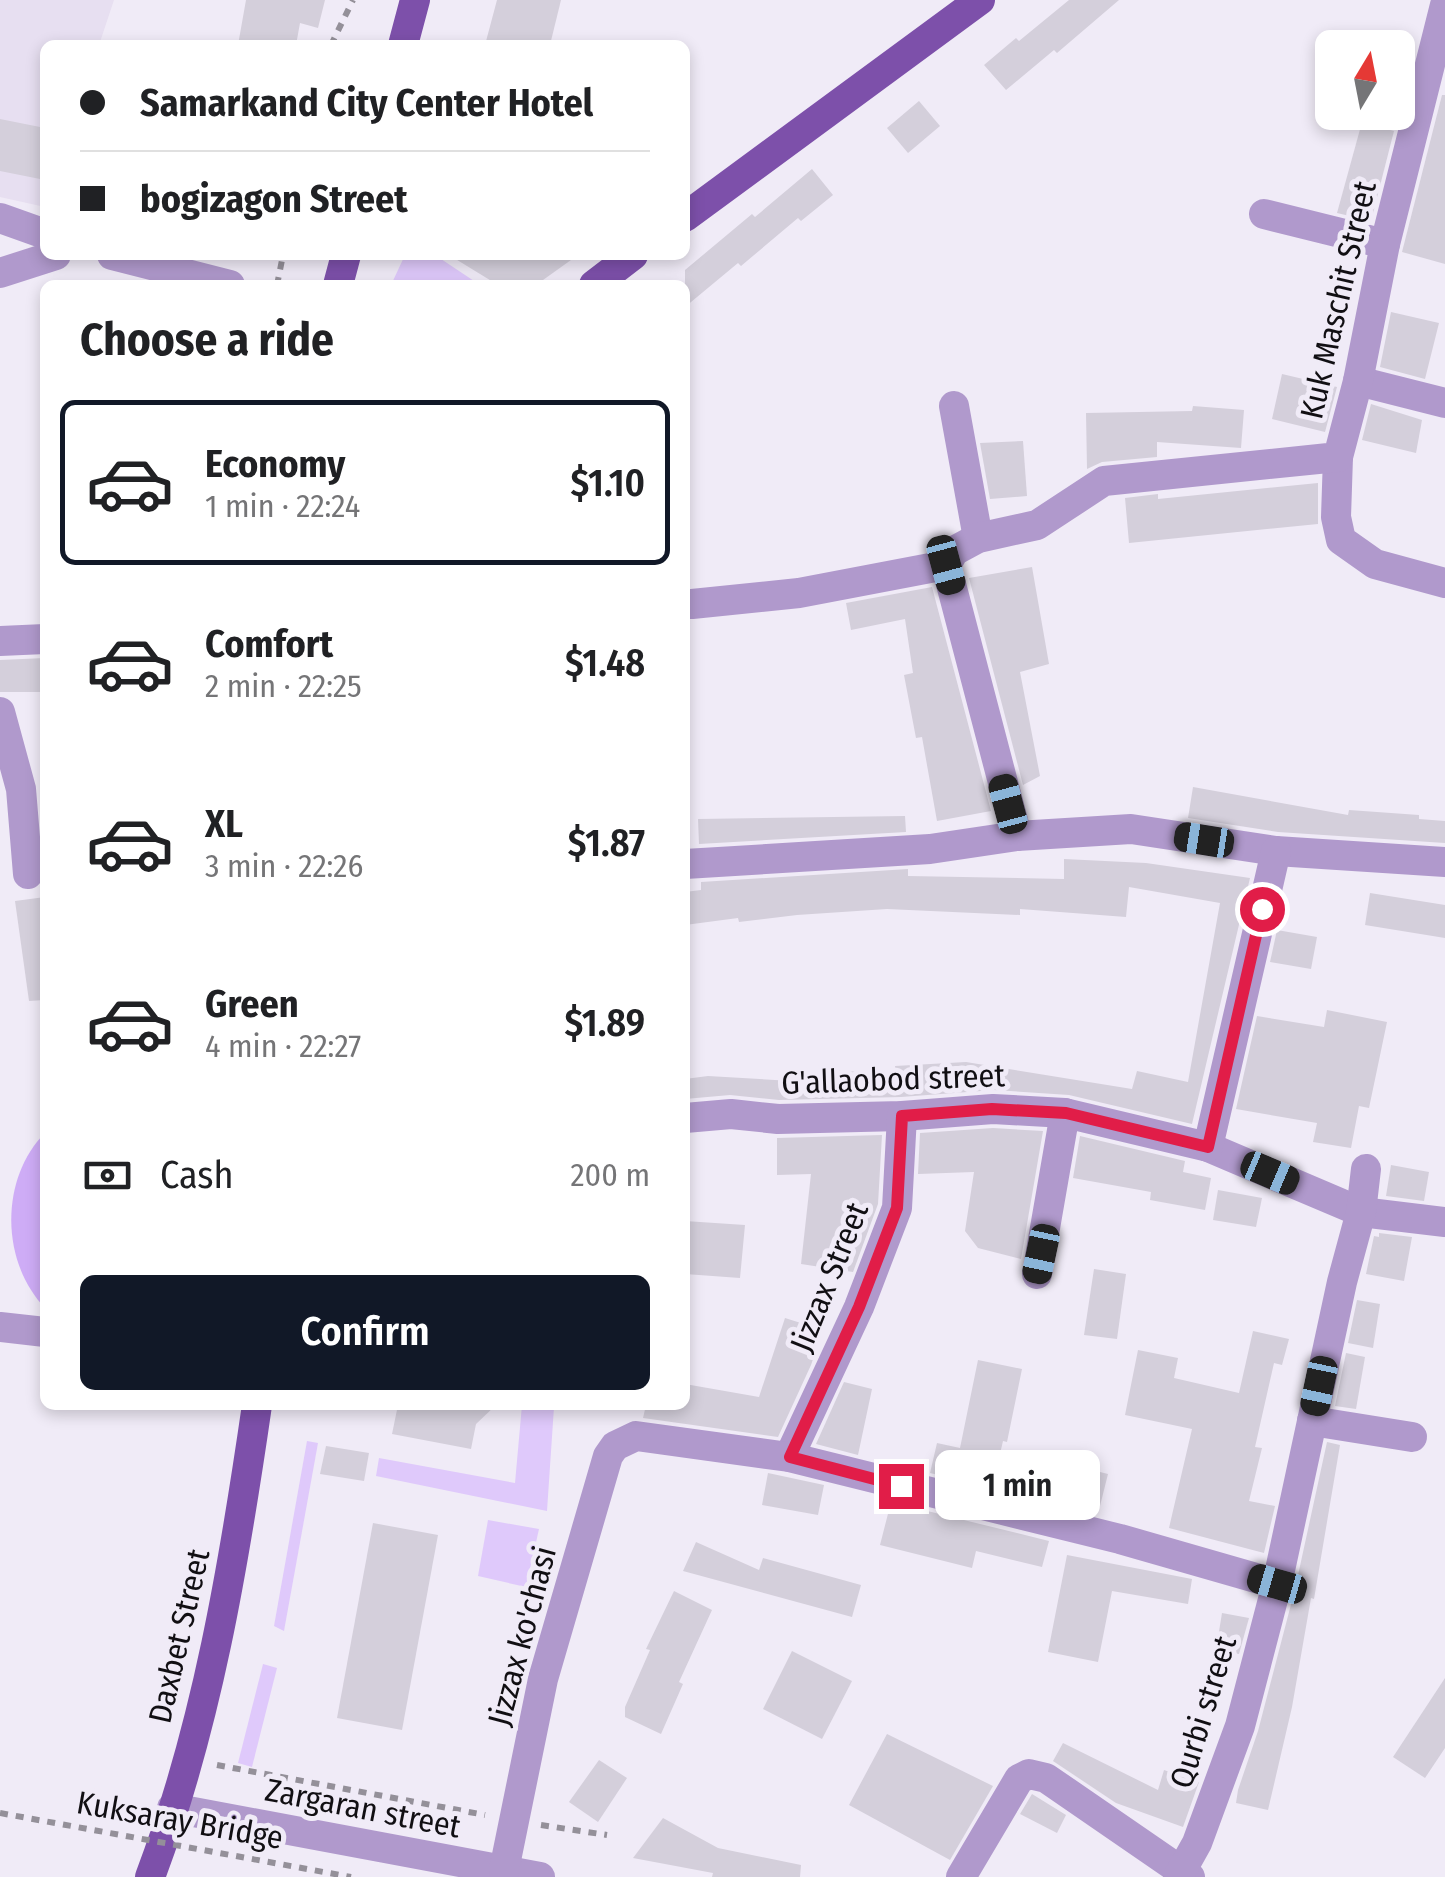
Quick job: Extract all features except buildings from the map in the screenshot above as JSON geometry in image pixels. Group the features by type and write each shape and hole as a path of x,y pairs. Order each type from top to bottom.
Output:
{"main road":[{"path":"404,40 416,0"},
{"path":"690,213 980,0"},
{"path":"600,280 626,260"},
{"name":"Daxbet Street","path":"150,1877 186,1759 227,1590 256,1410"}],"street":[{"name":"Kuk Maschit Street","path":"946,565 954,551 978,538 1037,525 1104,481 1338,457 1358,381 1385,244 1445,5"},
{"path":"1264,214 1385,244"},
{"path":"0,218 40,232"},
{"path":"0,273 40,260"},
{"path":"132,260 210,280"},
{"path":"1358,381 1445,403"},
{"path":"954,406 978,538"},
{"path":"1338,457 1336,517 1340,540 1375,564 1445,583"},
{"path":"692,604 799,593 946,565 1017,836"},
{"path":"0,640 40,639"},
{"path":"0,712 21,789 28,874"},
{"path":"690,864 930,849 1017,836 1131,828 1276,851 1445,862"},
{"path":"1208,1147 1276,851"},
{"name":"G'allaobod street","path":"690,1118 731,1114 778,1120 992,1109 1066,1113 1208,1147 1362,1212 1445,1222"},
{"path":"1037,1274 1066,1113"},
{"name":"Jizzax Street","path":"790,1457 859,1307 897,1208 902,1116"},
{"name":"Qurbi street","path":"1183,1875 1240,1726 1277,1584 1362,1212 1366,1169"},
{"path":"0,1327 40,1331"},
{"path":"1312,1421 1412,1436"},
{"name":"Jizzax ko'chasi","path":"504,1870 542,1679 608,1456 615,1446 636,1436 790,1457"},
{"path":"790,1457 1120,1539 1277,1584"},
{"path":"961,1877 1019,1779 1028,1774 1046,1778 1183,1875"},
{"name":"Zargaran street","path":"172,1808 540,1877"}],"path":[{"path":"333,40 353,0"},
{"path":"186,1759 606,1835"},
{"name":"Kuksaray Bridge","path":"0,1813 351,1877"}],"shaded area":[{"path":"0,0 114,0 101,40 40,40 40,206 0,197"},
{"path":"403,260 442,260 472,280 393,280"},
{"path":"40,1139 40,1302 20,1267 11,1220 13,1196 30,1152"},
{"path":"522,1410 554,1410 547,1511 376,1476 379,1458 515,1483"},
{"path":"307,1441 318,1443 284,1631 274,1626"},
{"path":"488,1520 539,1529 526,1587 478,1576"},
{"path":"263,1664 277,1668 252,1767 238,1763"}],"route":[{"path":"901,1486 790,1457 859,1307 897,1208 902,1116 992,1109 1066,1113 1208,1147 1262,909"}]}
